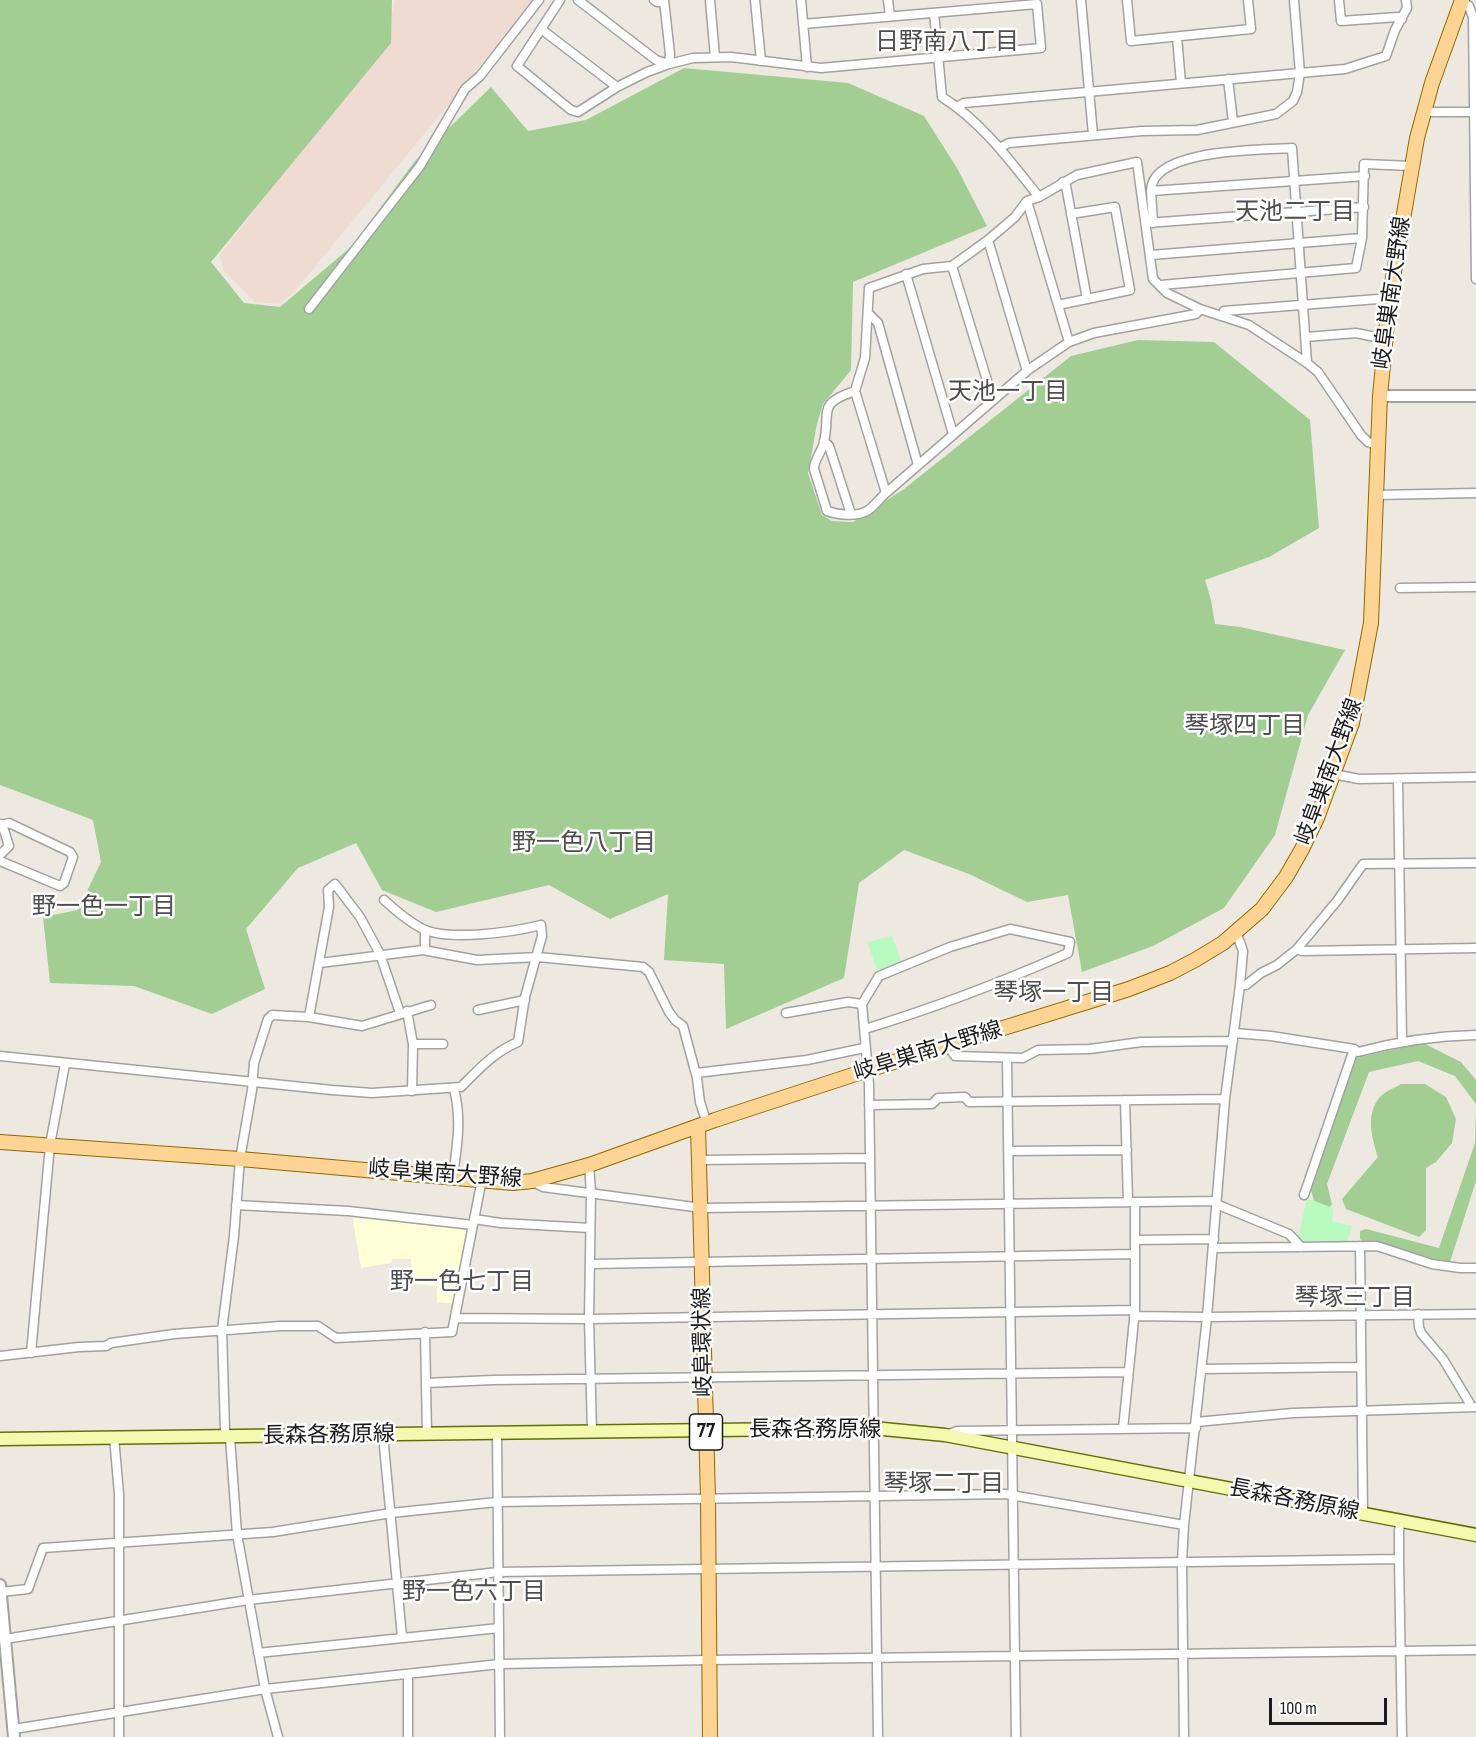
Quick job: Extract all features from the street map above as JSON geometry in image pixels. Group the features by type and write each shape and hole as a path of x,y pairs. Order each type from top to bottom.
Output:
{"main road":[{"name":"岐阜巣南大野線","path":"0,1142 453,1176 513,1183 532,1181 589,1165 868,1070 1129,989 1170,973 1195,960 1236,932 1262,909 1286,877 1302,849 1317,818 1352,723 1371,623 1380,396 1389,301 1424,109 1462,0"},
{"name":"岐阜環状線","path":"703,1125 700,1160 708,1498 710,1737"},
{"name":"長森各務原線","path":"0,1439 873,1428 945,1436 1476,1535"}],"street":[{"path":"309,309 420,166 465,89 480,76 539,0"},
{"path":"560,0 517,66 571,110 578,112 617,87 669,64 693,58 715,57 821,68 1041,48 1037,4 977,4 934,13 803,24"},
{"path":"578,0 656,60 669,64"},
{"path":"654,0 664,1 669,64"},
{"path":"710,0 715,57"},
{"path":"755,0 761,61"},
{"path":"801,0 807,67"},
{"path":"888,0 890,16"},
{"path":"1081,0 1093,135"},
{"path":"1127,0 1131,40 1251,29 1248,0"},
{"path":"999,148 1009,143 1093,135 1197,130 1276,114 1293,101 1300,73 1294,0"},
{"path":"1339,0 1341,21 1398,17 1402,19"},
{"path":"957,107 964,103 1345,69 1386,56 1395,30 1407,8 1406,0"},
{"path":"1462,0 1469,6 1474,17 1476,279"},
{"path":"934,13 942,97 981,127 1040,197"},
{"path":"541,29 617,87"},
{"path":"1177,37 1181,83"},
{"path":"1228,79 1233,122"},
{"path":"1424,109 1432,112 1475,111"},
{"path":"1307,363 1292,148 1207,154 1186,159 1154,178 1151,184 1150,223 1153,279 1167,292 1200,309 1249,325 1307,363 1318,372 1361,435 1368,442 1379,446"},
{"path":"886,493 855,392 865,358 869,288 923,269 952,266 1015,217 1027,201 1040,197 1077,175 1137,162 1150,223"},
{"path":"1161,285 1356,268 1362,238 1364,164 1412,166"},
{"path":"1151,191 1365,176"},
{"path":"1063,182 1066,186 1088,299"},
{"path":"1027,201 1069,342"},
{"path":"1058,305 1130,290 1115,207 1071,214"},
{"path":"1150,223 1364,207"},
{"path":"1151,255 1362,238"},
{"path":"988,240 1027,371"},
{"path":"952,266 993,400"},
{"path":"906,274 953,434"},
{"path":"1223,316 1224,311 1378,299 1389,301"},
{"path":"855,392 829,405 826,412 824,441 814,469 827,511 844,515 867,511 1027,371 1069,342 1094,333 1196,314 1200,309"},
{"path":"869,314 878,323 918,465"},
{"path":"1306,337 1356,333 1385,339"},
{"path":"1380,396 1476,396"},
{"path":"824,441 829,446 851,514"},
{"path":"1376,495 1476,493"},
{"path":"1400,588 1476,588"},
{"path":"1333,774 1359,779 1476,777"},
{"path":"1398,779 1402,1041"},
{"path":"0,855 9,846 1,825 9,823 70,852 73,857 64,883 60,886 0,861"},
{"path":"1240,985 1246,985 1297,949 1337,901 1363,864 1476,863"},
{"path":"309,1017 320,963 328,908 328,890 335,884 360,917 380,954 403,1012 413,1044 412,1091"},
{"path":"0,1056 251,1083 372,1093 461,1088 488,1060 518,1042 525,1000 538,957 542,925 503,933 441,933 425,930 397,912 384,900"},
{"path":"865,1029 920,1012 1041,965 1068,952 1071,942 1010,929 960,944 879,976 862,1004 869,1105 878,1737"},
{"path":"425,930 425,950"},
{"path":"1184,1737 1182,1562 1184,1526 1207,1317 1225,1099 1243,951 1236,932"},
{"path":"1297,949 1302,951 1476,948"},
{"path":"320,963 425,950 477,960 538,957 643,967 649,972 675,1020 683,1026 696,1073 703,1125"},
{"path":"478,1010 525,1000"},
{"path":"786,1013 848,1002 862,1004"},
{"path":"278,1737 265,1689 248,1600 237,1534 230,1437 225,1431 222,1330 240,1159 254,1063 268,1019 272,1015 309,1017 363,1026 431,1005"},
{"path":"948,1046 955,1056 1007,1059 1023,1058 1038,1050 1090,1049 1141,1042 1271,1036 1354,1049 1358,1052 1402,1041 1436,1036 1476,1035"},
{"path":"413,1044 443,1044"},
{"path":"696,1073 807,1060 864,1048"},
{"path":"1304,1195 1354,1049"},
{"path":"1007,1059 1016,1737"},
{"path":"31,1353 50,1145 65,1064"},
{"path":"453,1176 459,1119 459,1106 454,1089"},
{"path":"869,1105 932,1104 938,1098 965,1098 969,1102 1225,1099"},
{"path":"1123,1429 1135,1313 1135,1240 1125,1100"},
{"path":"1008,1151 1127,1150"},
{"path":"700,1160 870,1158"},
{"path":"589,1165 592,1432"},
{"path":"0,1356 105,1346 111,1343 174,1334 280,1326 318,1326 336,1338 452,1332 482,1179"},
{"path":"532,1181 543,1187 702,1208 1132,1202 1216,1203 1289,1234 1301,1247"},
{"path":"236,1205 590,1228"},
{"path":"1135,1240 1301,1247 1377,1246 1432,1264 1476,1268"},
{"path":"1360,1246 1363,1514"},
{"path":"590,1264 1134,1254"},
{"path":"455,1318 589,1319 1011,1312 1135,1313 1207,1317 1476,1314"},
{"path":"1418,1314 1421,1333 1443,1359 1473,1407"},
{"path":"425,1332 427,1435"},
{"path":"1202,1369 1361,1367"},
{"path":"426,1383 493,1380 1128,1372"},
{"path":"945,1436 957,1431 1123,1429 1196,1425 1293,1413 1473,1407"},
{"path":"497,1433 500,1737"},
{"path":"383,1435 402,1637"},
{"path":"114,1437 120,1543 119,1737"},
{"path":"1,1592 28,1589 43,1548 273,1532 391,1513 497,1502 1005,1494 1184,1526"},
{"path":"1401,1521 1399,1559 1402,1737"},
{"path":"5,1639 248,1600 498,1572 1399,1559"},
{"path":"0,1585 5,1639 4,1669 14,1733 119,1712 265,1689 500,1664 1476,1650"},
{"path":"258,1653 499,1628"},
{"path":"408,1674 408,1737"}],"shaded area":[{"path":"395,0 534,0 296,290 280,304 255,302 223,270 220,255 386,40"},
{"path":"352,1214 468,1229 456,1304 437,1302 437,1286 412,1284 411,1259 392,1259 391,1263 361,1268"}],"green space":[{"path":"0,0 392,0 391,43 211,262 244,303 280,307 352,246 415,161 491,87 528,131 586,120 684,68 848,83 924,116 957,168 987,226 853,282 851,370 823,404 808,473 822,515 832,521 853,522 904,489 1071,356 1138,340 1214,342 1310,420 1319,528 1269,557 1205,580 1215,624 1240,627 1345,650 1308,715 1275,835 1224,908 1153,946 1082,972 1068,895 1027,902 969,874 904,850 859,883 844,978 726,1029 724,964 664,960 668,894 610,919 549,885 436,912 382,890 356,843 298,868 246,929 265,989 212,1014 134,986 50,983 43,917 78,910 101,862 93,820 0,785"},
{"path":"892,936 902,963 879,974 867,942"},
{"path":"1423,1043 1461,1062 1476,1080 1476,1104 1455,1076 1418,1061 1369,1072 1327,1184 1332,1204 1329,1208 1316,1207 1310,1187 1356,1058"},
{"path":"1401,1084 1425,1084 1446,1097 1456,1119 1452,1143 1436,1162 1426,1168 1426,1230 1419,1237 1346,1209 1342,1199 1378,1157 1371,1126 1375,1104 1387,1091"},
{"path":"1476,1109 1476,1181 1450,1262 1433,1262 1365,1243 1360,1239 1360,1231 1366,1229 1439,1248 1475,1143"},
{"path":"1307,1198 1333,1208 1332,1221 1352,1226 1347,1244 1302,1242 1298,1238"}],"district":[{"name":"日野南八丁目","path":"947,43"},
{"name":"天池二丁目","path":"1295,213"},
{"name":"天池一丁目","path":"1008,393"},
{"name":"琴塚四丁目","path":"1245,727"},
{"name":"野一色八丁目","path":"584,844"},
{"name":"野一色一丁目","path":"104,908"},
{"name":"琴塚一丁目","path":"1054,994"},
{"name":"野一色七丁目","path":"462,1283"},
{"name":"琴塚三丁目","path":"1355,1299"},
{"name":"琴塚二丁目","path":"944,1485"},
{"name":"野一色六丁目","path":"474,1593"}]}
